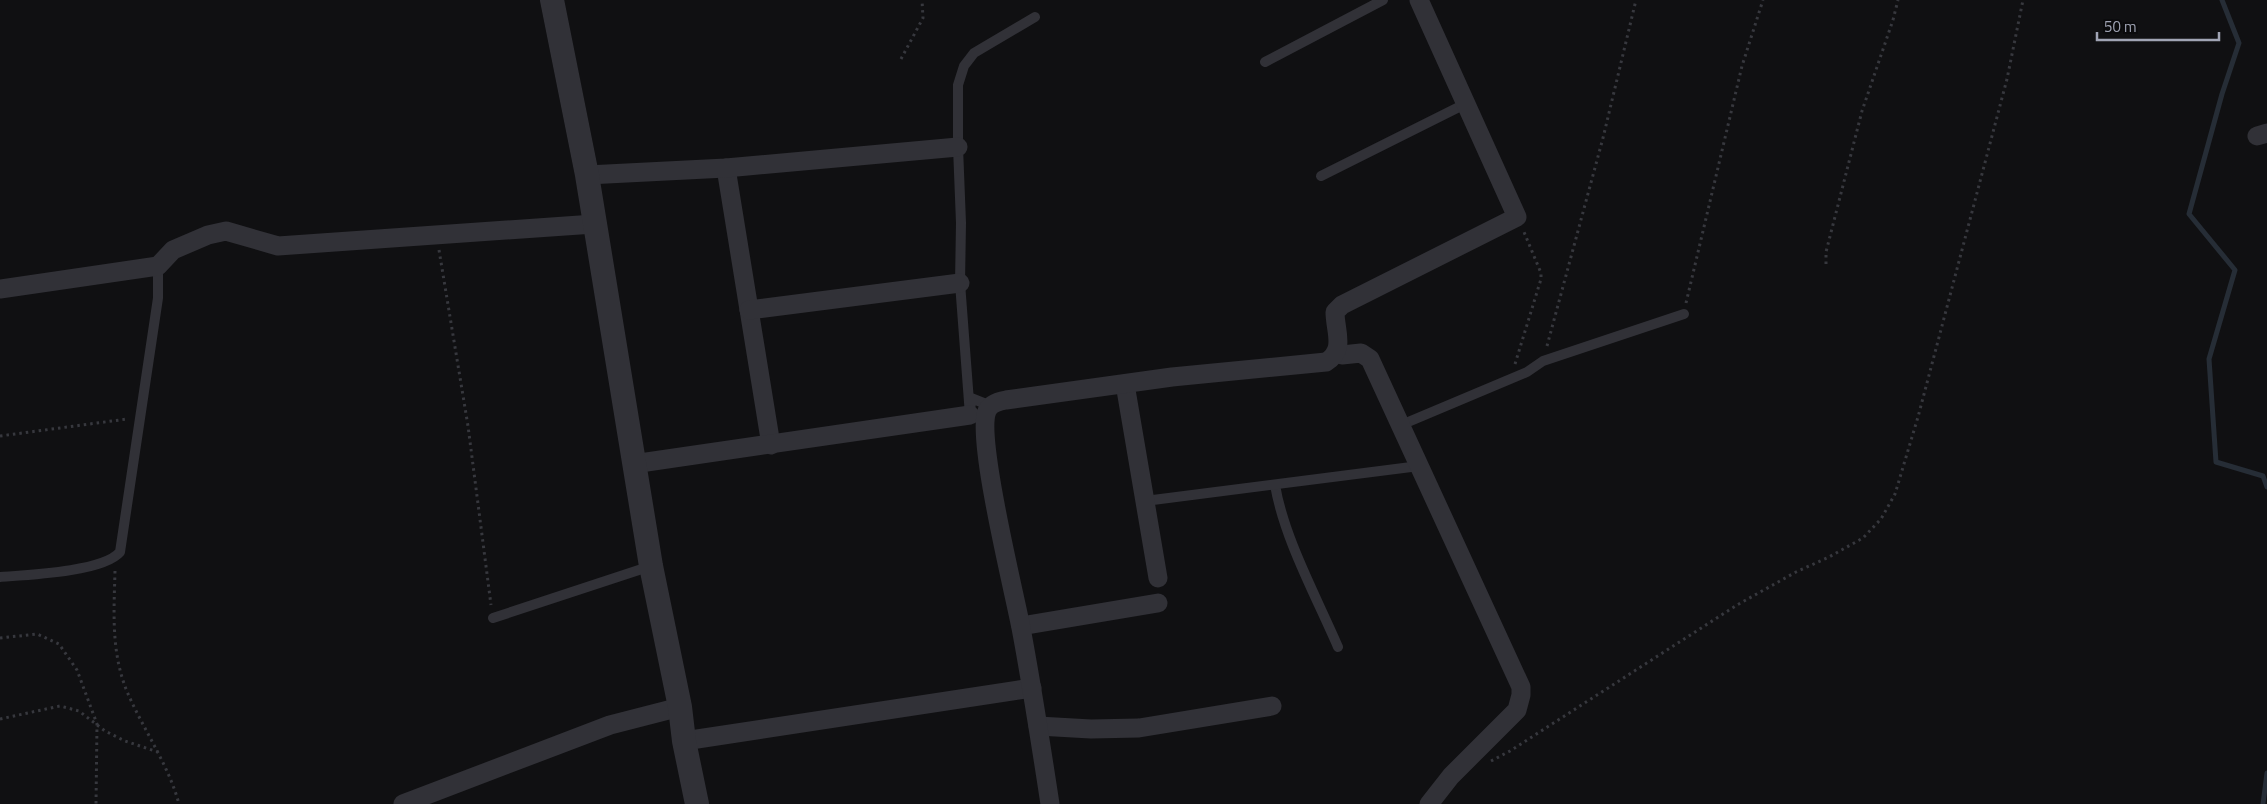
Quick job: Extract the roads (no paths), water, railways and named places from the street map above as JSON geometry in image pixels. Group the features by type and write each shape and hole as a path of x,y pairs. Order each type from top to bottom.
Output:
{"street":[{"path":"552,0 586,175 651,566 680,707 684,741 696,804"},
{"path":"1050,804 1021,626 989,461 985,430 987,411 991,406 1006,400 1172,376 1320,364 1332,359 1336,353 1339,338 1335,312 1342,305 1517,217 1419,0"},
{"path":"586,175 726,168 958,147"},
{"path":"726,168 771,445"},
{"path":"0,289 158,266 173,250 208,235 226,231 278,246 594,224"},
{"path":"749,310 960,283"},
{"path":"1336,353 1342,355 1361,353 1370,360 1518,678 1520,687 1517,710 1451,776 1428,804"},
{"path":"1125,384 1158,578"},
{"path":"634,464 970,416"},
{"path":"1021,626 1158,603"},
{"path":"684,741 1032,688"},
{"path":"1038,726 1091,729 1139,728 1272,706"},
{"path":"403,804 610,725 680,707"}],"lane":[{"path":"1265,62 1383,0"},
{"path":"970,416 960,283 962,223 958,147 958,85 964,66 981,48 1035,17"},
{"path":"1321,176 1465,104"},
{"path":"0,577 61,571 104,563 115,558 120,552 158,298 158,266"},
{"path":"1401,425 1514,377 1543,361 1684,314"},
{"path":"970,416 972,398 991,406"},
{"path":"1145,501 1419,466"},
{"path":"1275,485 1278,506 1338,646"},
{"path":"492,618 651,566"}],"waterway":[{"path":"2222,0 2239,43 2222,94 2189,214 2235,270 2209,359 2216,462 2263,476 2267,487"},
{"path":"2263,804 2267,773"}]}
